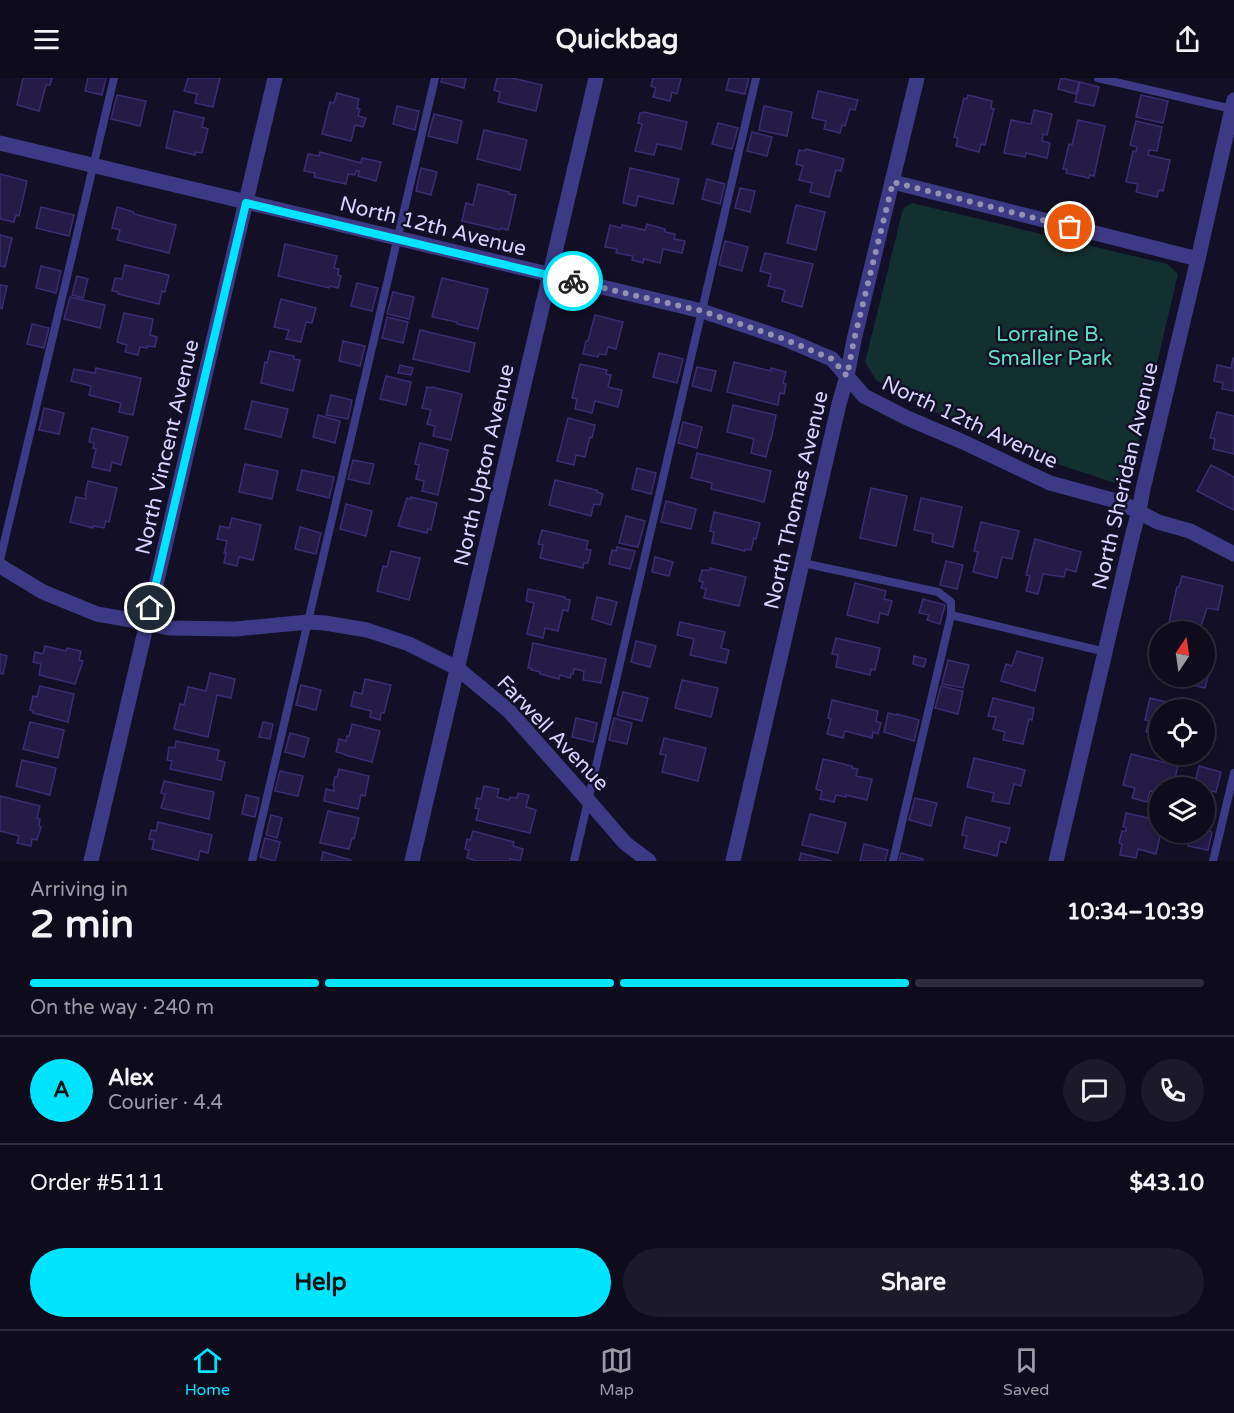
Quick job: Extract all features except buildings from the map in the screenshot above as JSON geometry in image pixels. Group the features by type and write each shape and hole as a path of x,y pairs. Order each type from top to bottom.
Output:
{"street":[{"name":"North Vincent Avenue","path":"92,861 275,78"},
{"name":"North Upton Avenue","path":"412,861 596,78"},
{"name":"North Thomas Avenue","path":"733,861 917,78"},
{"name":"North Sheridan Avenue","path":"1056,861 1233,105"},
{"name":"North 12th Avenue","path":"0,143 702,311 784,339 832,359 864,396 907,418 1050,483 1120,502 1158,522 1190,531 1234,554"},
{"path":"893,182 1198,259"},
{"name":"Farwell Avenue","path":"0,566 43,592 97,614 170,628 235,629 308,622 325,623 367,630 409,644 457,668 508,711 625,843 649,861"}],"lane":[{"path":"0,560 114,78"},
{"path":"252,861 435,78"},
{"path":"574,861 756,78"},
{"path":"1098,78 1233,105"},
{"path":"803,563 938,592 951,602 951,615 893,861"},
{"path":"951,615 1106,652"},
{"path":"1213,861 1234,773"}],"green space":[{"name":"Lorraine B. Smaller Park","path":"912,203 1167,264 1178,274 1131,474 1115,483 1027,454 964,428 876,380 865,362 903,209"}],"way so far":[{"path":"573,281 702,311 784,339 832,359 847,376 893,182 1070,227"}],"route":[{"path":"150,608 246,203 573,281"}]}
